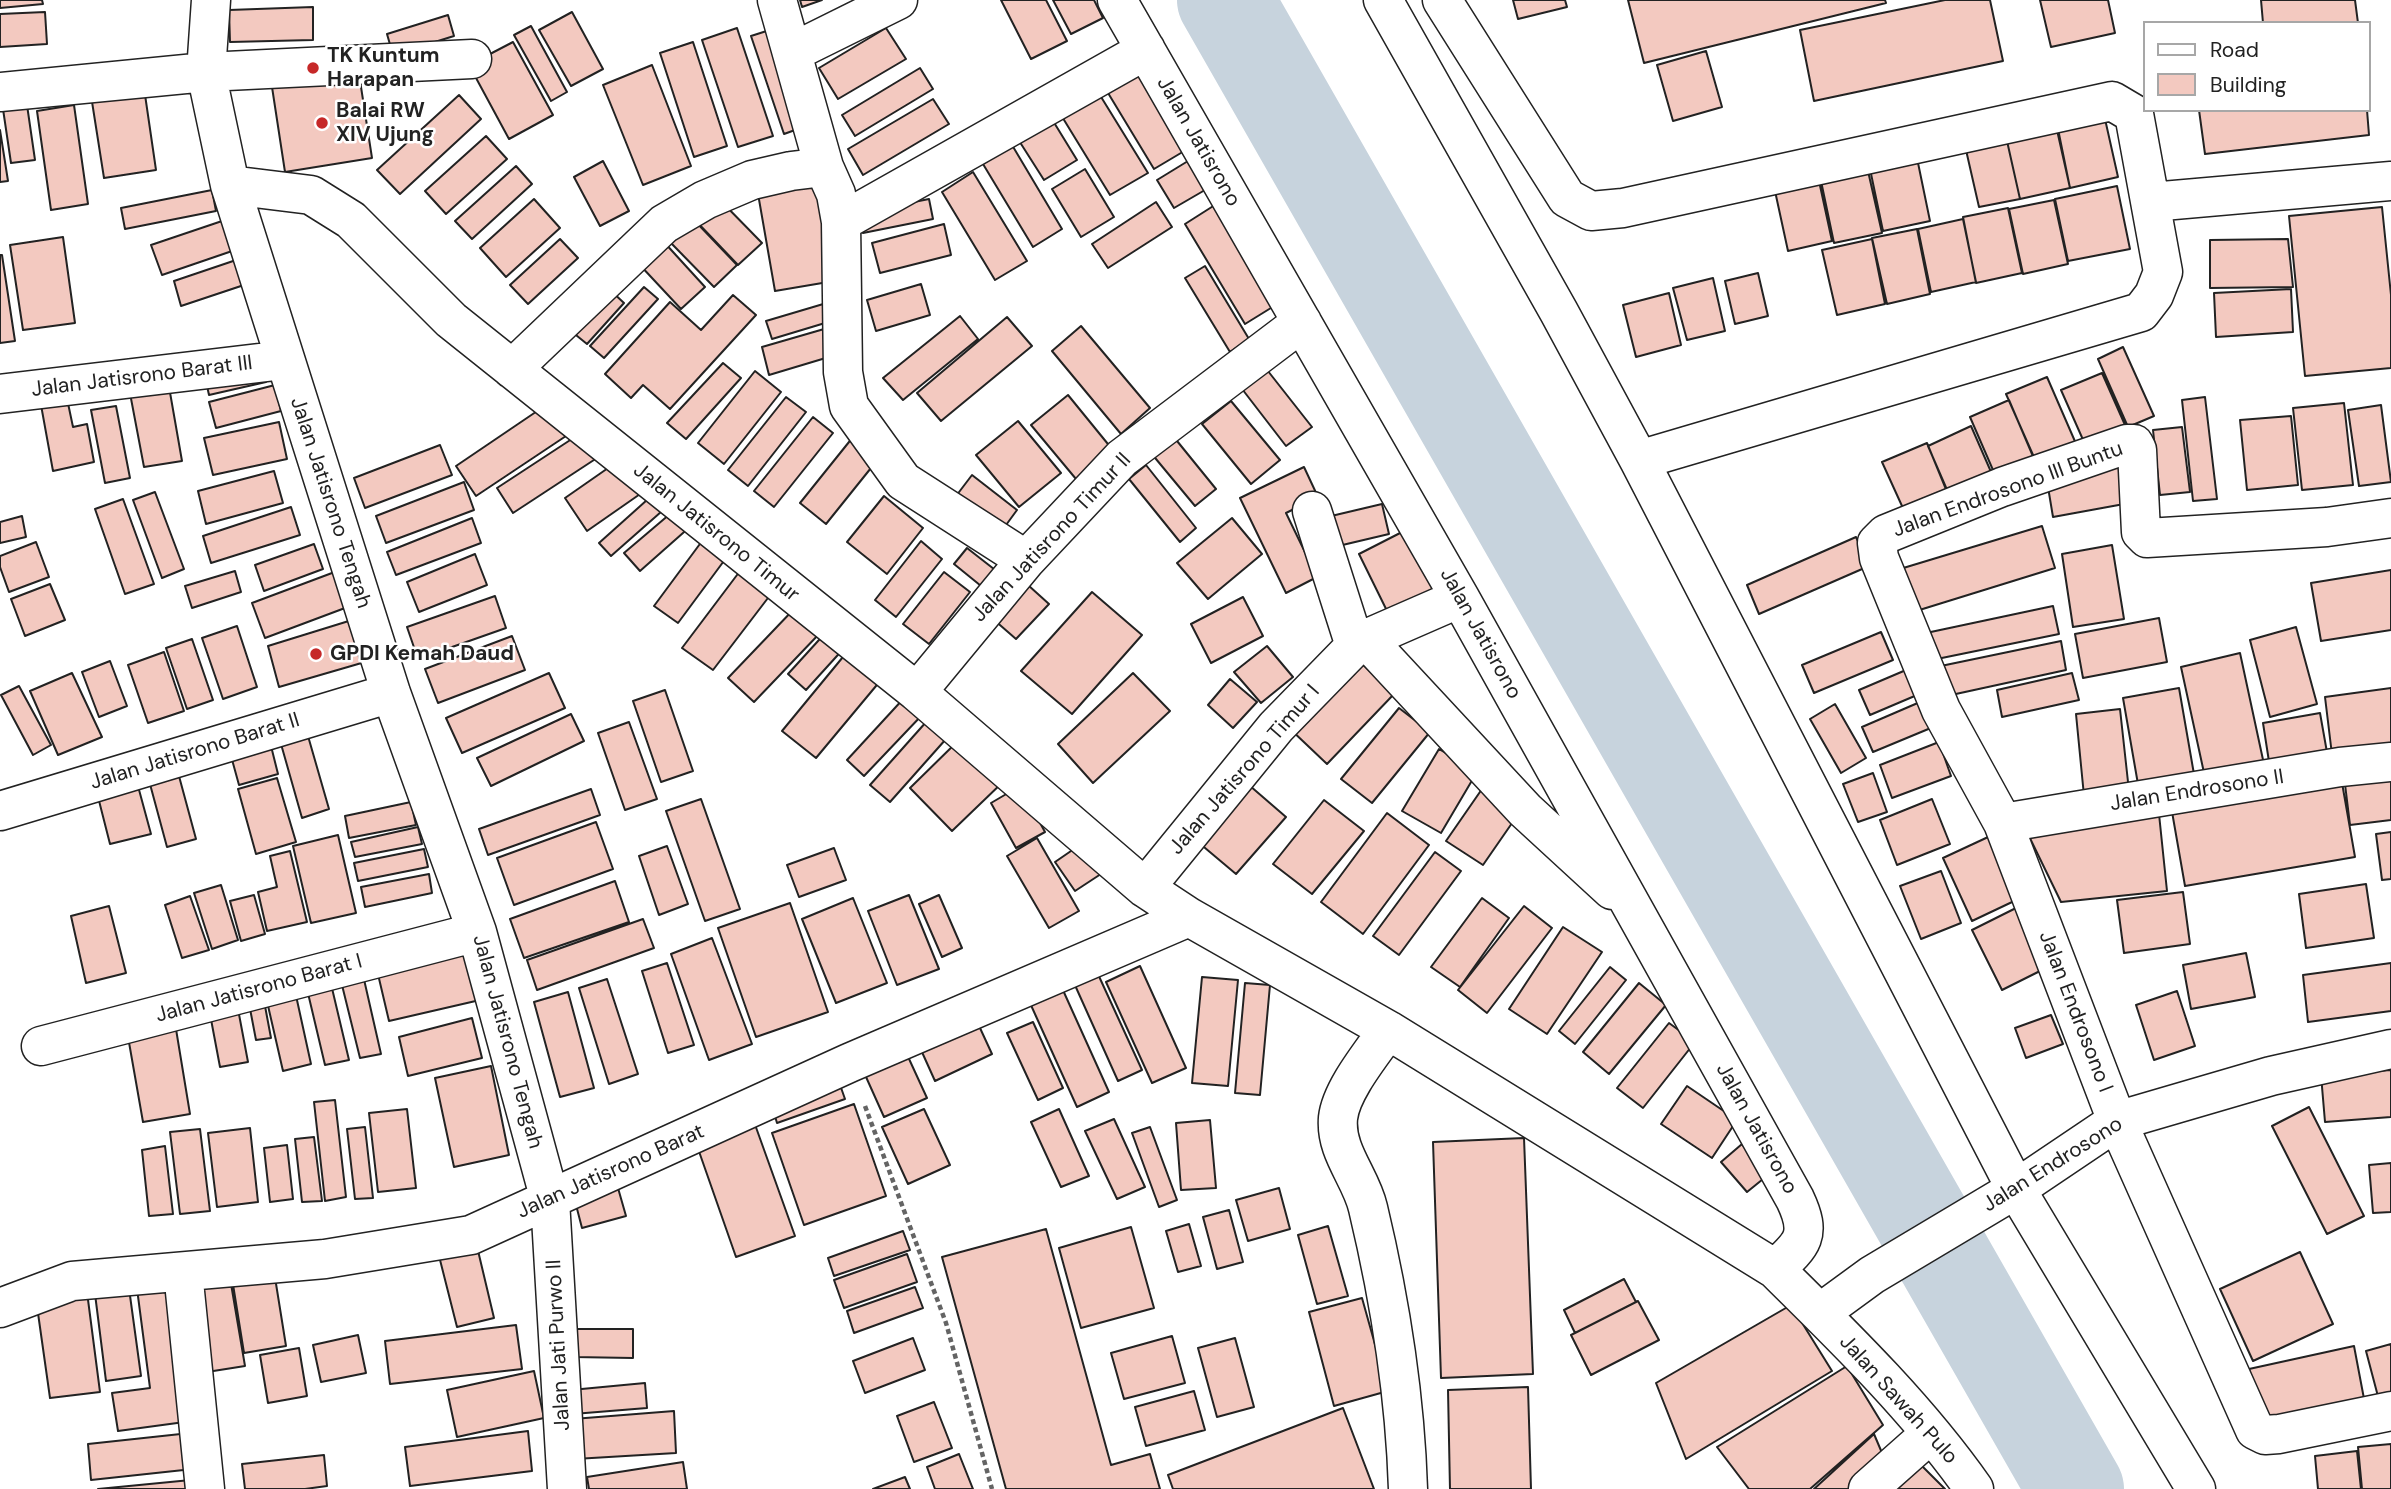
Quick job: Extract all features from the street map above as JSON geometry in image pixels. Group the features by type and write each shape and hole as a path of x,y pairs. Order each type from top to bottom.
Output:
{"street":[{"name":"Jalan Jatisrono Tengah","path":"211,0 206,72 230,185 391,693 477,932 550,1200"},
{"path":"777,0 824,167 836,194 841,222 843,372 849,406 903,481 1026,560"},
{"path":"793,52 898,0"},
{"name":"Jalan Jatisrono","path":"1117,0 1460,598 1803,1217 1805,1233 1799,1247 1775,1269"},
{"path":"1383,0 1639,460 2003,1196 2196,1489"},
{"path":"1442,0 1567,198 1591,211 1623,208 2112,101 2134,114 2163,272 2154,295 2141,312 1639,460"},
{"path":"841,222 1146,50"},
{"path":"0,92 206,72 472,59"},
{"path":"512,369 664,224 705,200 751,180 824,167"},
{"path":"2151,202 2391,181"},
{"name":"Jalan Jatisrono Timur","path":"230,185 311,195 351,220 451,320 917,692 1145,888 1189,917"},
{"name":"Jalan Jatisrono Timur II","path":"917,692 1026,560 1122,458 1302,322"},
{"name":"Jalan Jatisrono Barat III","path":"0,394 285,360"},
{"name":"Jalan Endrosono III Buntu","path":"1877,543 1886,534 2002,487 2127,444 2134,444 2137,450 2141,532 2147,538 2327,527 2391,518"},
{"path":"1312,511 1360,643 1525,810 1636,912"},
{"name":"Jalan Endrosono I","path":"1877,543 1879,558 1941,710 2003,823 2117,1121 2255,1430 2265,1435 2279,1434 2391,1411"},
{"name":"Jalan Jatisrono Timur I","path":"1145,888 1276,727 1360,643 1460,598"},
{"name":"Jalan Jatisrono Barat II","path":"0,811 391,693"},
{"name":"Jalan Endrosono II","path":"2003,823 2340,767 2391,762"},
{"path":"1189,917 1388,1030 1775,1269 1820,1313"},
{"name":"Jalan Jatisrono Barat","path":"0,1308 72,1281 325,1259 471,1235 849,1063 1189,917"},
{"name":"Jalan Jatisrono Barat I","path":"41,1046 477,932"},
{"path":"1388,1030 1352,1082 1338,1115 1338,1140 1368,1204 1391,1319 1407,1435 1408,1489"},
{"name":"Jalan Endrosono","path":"1820,1313 1872,1275 2003,1196 2117,1121 2271,1076 2391,1049"},
{"name":"Jalan Jati Purwo II","path":"550,1200 567,1489"},
{"path":"183,1272 205,1489"},
{"name":"Jalan Sawah Pulo","path":"1820,1313 1909,1408 1974,1489"},
{"path":"1868,1489 1930,1434"}],"path":[{"path":"849,1063 946,1322 992,1489"}],"building":[{"path":"0,0 42,0 43,4 0,8"},
{"path":"800,0 822,0 802,7"},
{"path":"1001,0 1046,0 1067,41 1031,59"},
{"path":"1053,0 1094,0 1103,18 1071,34"},
{"path":"1513,0 1565,0 1567,7 1518,19"},
{"path":"1628,0 1885,0 1886,3 1644,63"},
{"path":"1945,0 1990,0 2003,61 1814,101 1800,30"},
{"path":"2040,0 2108,0 2115,33 2051,47"},
{"path":"2261,0 2355,0 2358,21 2263,21"},
{"path":"313,7 313,40 230,42 229,10"},
{"path":"45,12 47,44 0,47 0,14"},
{"path":"572,12 603,69 571,86 539,30"},
{"path":"448,15 454,36 393,55 387,34"},
{"path":"531,26 567,92 551,101 514,35"},
{"path":"737,28 773,136 738,147 702,40"},
{"path":"776,28 809,125 784,134 751,36"},
{"path":"886,28 906,59 838,99 819,68"},
{"path":"513,42 553,115 509,139 469,65"},
{"path":"693,42 727,146 694,157 660,53"},
{"path":"1706,51 1722,107 1673,121 1657,65"},
{"path":"1139,61 1191,147 1154,169 1102,83"},
{"path":"652,65 691,166 643,185 603,85"},
{"path":"920,68 933,89 855,136 842,115"},
{"name":"Balai RW XIV Ujung","path":"359,74 372,158 285,172 272,87"},
{"path":"143,81 156,170 104,178 90,89"},
{"path":"1098,92 1148,173 1110,195 1061,115"},
{"path":"459,95 481,119 400,194 377,170"},
{"path":"933,99 949,124 863,175 848,149"},
{"path":"27,105 35,160 11,163 3,109"},
{"path":"74,105 88,204 51,210 37,111"},
{"path":"2199,112 2367,112 2369,135 2205,154"},
{"path":"1050,116 1077,160 1044,180 1016,136"},
{"path":"2105,119 2118,177 2070,188 2058,129"},
{"path":"0,130 8,181 0,182"},
{"path":"2057,130 2070,188 2020,199 2007,141"},
{"path":"486,136 507,159 446,214 425,191"},
{"path":"2007,141 2020,199 1979,207 1966,150"},
{"path":"1012,145 1062,229 1033,247 983,164"},
{"path":"1917,158 1930,221 1883,231 1870,169"},
{"path":"603,161 629,211 600,226 574,177"},
{"path":"1188,161 1205,190 1174,208 1157,180"},
{"path":"516,166 532,184 472,239 455,221"},
{"path":"1085,169 1114,217 1081,237 1052,189"},
{"path":"1868,171 1882,233 1834,243 1821,181"},
{"path":"973,172 1027,261 995,280 942,192"},
{"path":"822,176 840,280 775,291 757,188"},
{"path":"1819,181 1832,241 1788,251 1775,191"},
{"path":"2117,186 2130,249 2068,261 2055,199"},
{"path":"212,190 216,211 125,229 121,208"},
{"path":"718,198 762,243 738,265 695,220"},
{"path":"534,199 560,228 506,277 480,248"},
{"path":"929,199 933,219 863,233 859,213"},
{"path":"2054,200 2068,264 2023,274 2009,209"},
{"path":"1156,202 1172,227 1108,268 1092,244"},
{"path":"1218,203 1279,303 1245,324 1185,224"},
{"path":"2382,207 2391,295 2391,368 2305,376 2289,216"},
{"path":"2008,208 2022,273 1976,283 1963,217"},
{"path":"228,219 238,249 162,275 151,245"},
{"path":"1963,219 1976,282 1931,292 1918,229"},
{"path":"694,220 737,265 714,287 671,243"},
{"path":"944,224 951,255 880,273 872,243"},
{"path":"1917,229 1930,294 1887,304 1872,238"},
{"path":"63,237 75,323 23,330 10,245"},
{"path":"560,239 578,258 528,304 510,285"},
{"path":"1872,239 1885,304 1837,315 1822,250"},
{"path":"2288,239 2293,287 2210,288 2210,240"},
{"path":"663,241 705,287 681,309 638,263"},
{"path":"0,255 15,341 0,343"},
{"path":"245,257 253,282 181,306 174,281"},
{"path":"1205,266 1249,339 1230,352 1185,278"},
{"path":"1758,273 1768,316 1735,324 1725,281"},
{"path":"1713,278 1725,331 1687,340 1673,288"},
{"path":"921,284 930,315 876,331 867,300"},
{"path":"644,287 658,299 604,358 590,346"},
{"path":"609,289 624,303 587,344 571,331"},
{"path":"2291,289 2293,332 2216,337 2214,293"},
{"path":"1669,293 1681,345 1636,357 1623,305"},
{"path":"733,295 756,315 670,409 643,385 631,398 605,374 670,302 701,330"},
{"path":"830,302 835,320 772,339 766,321"},
{"path":"960,316 978,339 903,400 883,378"},
{"path":"1007,317 1032,346 941,421 917,393"},
{"path":"1081,326 1150,408 1121,434 1052,351"},
{"path":"831,327 839,354 769,375 762,347"},
{"path":"2123,347 2154,416 2128,427 2098,359"},
{"path":"262,363 266,382 209,395 205,377"},
{"path":"723,363 741,378 686,439 667,423"},
{"path":"1264,366 1312,427 1286,446 1239,385"},
{"path":"755,371 781,392 724,464 698,443"},
{"path":"2102,373 2125,425 2084,442 2061,390"},
{"path":"2047,377 2077,446 2037,464 2006,394"},
{"path":"168,381 182,461 144,467 129,388"},
{"path":"275,385 281,411 216,428 209,402"},
{"path":"65,389 73,427 87,424 94,462 53,471 39,394"},
{"path":"1068,395 1112,449 1076,479 1031,425"},
{"path":"786,397 806,412 748,486 728,470"},
{"path":"2205,397 2217,499 2193,501 2182,400"},
{"path":"2009,400 2035,461 1996,477 1970,417"},
{"path":"552,401 572,432 476,496 456,466"},
{"path":"1231,401 1280,460 1251,484 1202,424"},
{"path":"2344,403 2353,485 2302,490 2293,408"},
{"path":"2381,405 2391,482 2359,486 2348,410"},
{"path":"116,406 130,478 105,483 91,410"},
{"path":"2291,416 2298,485 2247,490 2240,420"},
{"path":"813,417 833,433 774,507 754,491"},
{"path":"1018,421 1061,473 1019,507 976,455"},
{"path":"279,422 287,459 213,475 204,438"},
{"path":"1971,426 1995,481 1951,499 1928,446"},
{"path":"2182,427 2190,492 2160,495 2153,430"},
{"path":"584,431 600,456 513,513 497,488"},
{"path":"1173,436 1216,489 1195,506 1151,453"},
{"path":"853,437 879,458 826,524 800,503"},
{"path":"1927,443 1950,499 1907,517 1882,462"},
{"path":"440,445 452,475 365,508 354,478"},
{"path":"621,459 643,492 587,531 565,498"},
{"path":"2127,461 2135,502 2053,517 2046,475"},
{"path":"1146,465 1196,528 1180,542 1129,479"},
{"path":"1304,467 1318,497 1286,513 1317,577 1286,593 1240,498"},
{"path":"274,471 283,503 206,524 198,491"},
{"path":"972,475 1017,510 998,536 953,500"},
{"path":"464,482 474,510 386,543 376,516"},
{"path":"657,491 670,504 611,556 599,543"},
{"path":"155,492 184,569 162,578 133,500"},
{"path":"884,496 923,528 887,574 847,542"},
{"path":"123,499 154,584 125,594 95,509"},
{"path":"1382,504 1389,534 1334,547 1327,517"},
{"path":"291,507 300,535 211,563 203,536"},
{"path":"677,508 692,525 640,571 624,553"},
{"path":"22,516 26,537 0,543 0,522"},
{"path":"472,518 481,543 396,575 387,552"},
{"path":"1232,518 1262,554 1208,599 1177,563"},
{"path":"2042,526 2055,568 1913,612 1900,569"},
{"path":"1404,531 1438,597 1391,619 1359,554"},
{"path":"708,533 732,550 678,623 654,606"},
{"path":"1856,537 1869,566 1759,614 1747,585"},
{"path":"921,541 942,559 896,617 875,600"},
{"path":"36,542 49,577 9,592 0,567 0,556"},
{"path":"314,544 323,569 264,591 255,565"},
{"path":"2112,545 2124,619 2073,627 2062,554"},
{"path":"967,548 999,573 986,590 954,564"},
{"path":"475,554 487,585 419,612 407,582"},
{"path":"340,570 353,605 265,638 252,603"},
{"path":"2391,570 2391,630 2321,641 2311,583"},
{"path":"235,571 241,592 192,608 185,586"},
{"path":"740,571 771,594 713,670 682,648"},
{"path":"944,572 970,592 929,644 903,624"},
{"path":"1018,576 1049,604 1016,639 985,612"},
{"path":"50,584 65,620 25,636 11,599"},
{"path":"1092,592 1142,635 1072,714 1021,671"},
{"path":"495,596 506,628 418,659 407,627"},
{"path":"1243,597 1263,636 1211,663 1191,624"},
{"path":"2053,606 2059,634 1932,660 1926,633"},
{"path":"794,609 820,633 754,702 728,678"},
{"path":"2159,618 2167,662 2083,678 2075,634"},
{"name":"GPDI Kemah Daud","path":"352,620 365,662 279,687 268,646"},
{"path":"237,626 257,687 223,699 202,638"},
{"path":"2296,627 2317,704 2270,717 2250,640"},
{"path":"828,630 846,646 806,690 788,674"},
{"path":"1881,632 1893,660 1814,693 1802,665"},
{"path":"512,636 525,670 438,703 425,669"},
{"path":"192,639 213,700 187,709 166,648"},
{"path":"2061,641 2066,670 1942,697 1936,667"},
{"path":"852,646 886,674 816,758 782,731"},
{"path":"1267,646 1293,677 1261,703 1234,672"},
{"path":"164,652 184,711 148,723 128,665"},
{"path":"2240,653 2265,769 2206,782 2181,667"},
{"path":"1354,656 1394,694 1327,764 1287,726"},
{"path":"110,661 127,706 99,717 82,672"},
{"path":"1906,670 1917,695 1870,715 1859,690"},
{"path":"72,673 102,737 58,755 30,691"},
{"path":"549,673 565,708 462,753 446,718"},
{"path":"1133,673 1170,711 1093,783 1058,744"},
{"path":"2072,673 2079,700 2002,717 1997,690"},
{"path":"1230,679 1257,702 1233,728 1208,705"},
{"path":"19,686 51,745 33,755 1,695"},
{"path":"2179,688 2195,780 2139,790 2123,698"},
{"path":"2391,688 2391,755 2333,763 2325,697"},
{"path":"665,690 693,771 661,782 633,701"},
{"path":"905,697 923,714 864,776 847,760"},
{"path":"1927,699 1938,725 1873,752 1862,727"},
{"path":"1835,704 1866,758 1841,773 1810,719"},
{"path":"1399,708 1430,732 1372,803 1341,779"},
{"path":"2120,709 2129,791 2084,796 2076,714"},
{"path":"2320,713 2328,758 2270,768 2263,723"},
{"path":"571,714 584,741 491,786 477,758"},
{"path":"927,721 946,739 890,802 870,785"},
{"path":"629,722 657,799 625,810 598,733"},
{"path":"268,734 278,774 239,785 228,745"},
{"path":"308,736 329,809 302,818 281,744"},
{"path":"962,737 1005,780 952,831 910,788"},
{"path":"1939,742 1951,776 1892,798 1880,765"},
{"path":"1439,749 1477,772 1441,833 1402,811"},
{"path":"176,765 196,839 167,847 147,773"},
{"path":"2391,769 2391,820 2350,825 2344,776"},
{"path":"1873,773 1887,812 1858,822 1843,784"},
{"path":"135,775 151,834 110,844 95,785"},
{"path":"2341,777 2355,857 2185,886 2171,806"},
{"path":"277,778 296,842 256,854 238,789"},
{"path":"1242,779 1286,817 1236,874 1192,837"},
{"path":"1020,786 1045,832 1016,848 991,803"},
{"path":"591,789 600,815 488,855 479,829"},
{"path":"1482,789 1519,813 1483,865 1446,841"},
{"path":"701,799 740,909 705,921 666,811"},
{"path":"1932,799 1950,844 1897,865 1880,820"},
{"path":"1324,800 1364,831 1312,894 1273,864"},
{"path":"411,802 416,825 349,838 345,816"},
{"path":"1387,813 1429,845 1363,934 1321,902"},
{"path":"2159,814 2167,891 2061,902 2025,828"},
{"path":"596,822 613,869 514,905 497,858"},
{"path":"418,827 422,844 355,857 351,842"},
{"path":"2001,831 2029,894 1972,921 1943,858"},
{"path":"2391,832 2391,879 2382,880 2376,834"},
{"path":"338,835 356,913 311,923 293,846"},
{"path":"1037,838 1079,911 1049,928 1007,856"},
{"path":"1087,840 1107,870 1075,891 1055,862"},
{"path":"667,846 688,904 659,915 639,856"},
{"path":"834,848 846,880 799,897 787,865"},
{"path":"424,849 428,867 358,881 354,863"},
{"path":"290,851 307,922 267,931 258,892 277,887 270,856"},
{"path":"1435,852 1461,871 1399,955 1373,936"},
{"path":"1941,871 1961,923 1921,939 1900,886"},
{"path":"429,874 432,893 365,907 361,887"},
{"path":"615,881 629,922 524,958 510,919"},
{"path":"2366,884 2374,938 2306,948 2299,894"},
{"path":"221,885 238,940 212,949 194,893"},
{"path":"2183,892 2190,944 2124,953 2117,900"},
{"path":"254,895 265,934 241,941 230,901"},
{"path":"909,895 939,969 897,985 868,911"},
{"path":"939,895 962,948 942,957 919,904"},
{"path":"190,896 209,950 182,958 165,905"},
{"path":"853,898 887,983 836,1003 802,919"},
{"path":"1482,898 1509,918 1460,987 1431,967"},
{"path":"790,903 828,1012 756,1037 718,928"},
{"path":"109,906 126,973 86,983 71,916"},
{"path":"1524,906 1552,928 1487,1013 1458,990"},
{"path":"2020,906 2050,966 2002,990 1972,930"},
{"path":"643,919 654,948 537,990 527,960"},
{"path":"1563,927 1602,952 1547,1034 1509,1009"},
{"path":"712,938 752,1044 709,1060 671,954"},
{"path":"468,949 480,1000 389,1021 377,970"},
{"path":"2246,953 2255,997 2191,1009 2183,965"},
{"path":"667,963 694,1045 668,1053 642,971"},
{"path":"2391,963 2391,1011 2308,1022 2303,975"},
{"path":"1140,966 1186,1068 1152,1083 1106,982"},
{"path":"1610,967 1626,980 1575,1044 1559,1031"},
{"path":"1097,972 1142,1070 1118,1081 1074,983"},
{"path":"363,975 381,1054 360,1058 341,981"},
{"path":"1202,977 1238,980 1228,1086 1192,1083"},
{"path":"607,979 638,1074 609,1084 579,988"},
{"path":"1245,983 1270,985 1260,1095 1235,1093"},
{"path":"1639,983 1666,1005 1609,1074 1583,1052"},
{"path":"331,984 349,1060 325,1065 307,989"},
{"path":"1062,988 1109,1092 1077,1107 1030,1003"},
{"path":"262,990 271,1038 256,1040 247,993"},
{"path":"295,991 311,1064 283,1071 266,997"},
{"path":"2177,991 2195,1046 2154,1060 2136,1005"},
{"path":"568,992 594,1088 560,1097 534,1002"},
{"path":"238,1009 248,1062 220,1067 210,1014"},
{"path":"974,1015 992,1054 935,1081 917,1041"},
{"path":"2051,1015 2063,1044 2026,1058 2015,1028"},
{"path":"472,1018 482,1058 408,1076 399,1037"},
{"path":"1033,1022 1063,1088 1038,1100 1007,1033"},
{"path":"175,1023 190,1114 143,1122 127,1031"},
{"path":"1669,1023 1695,1042 1643,1108 1617,1088"},
{"path":"904,1048 927,1098 884,1117 862,1068"},
{"path":"491,1066 509,1155 454,1167 435,1078"},
{"path":"2391,1070 2391,1117 2325,1122 2321,1075"},
{"path":"839,1082 845,1099 777,1123 772,1106"},
{"path":"1687,1086 1737,1120 1712,1158 1661,1124"},
{"path":"335,1100 346,1197 325,1201 314,1102"},
{"path":"854,1104 886,1196 804,1225 772,1133"},
{"path":"2309,1107 2364,1216 2327,1234 2272,1126"},
{"path":"407,1109 416,1188 378,1192 369,1113"},
{"path":"924,1109 950,1165 908,1184 882,1127"},
{"path":"1059,1109 1089,1176 1061,1187 1031,1122"},
{"path":"753,1119 795,1236 736,1257 695,1140"},
{"path":"1114,1119 1145,1187 1117,1199 1085,1131"},
{"path":"1210,1120 1216,1188 1181,1190 1176,1123"},
{"path":"365,1127 373,1198 355,1199 347,1129"},
{"path":"1150,1127 1177,1200 1159,1207 1132,1133"},
{"path":"250,1128 258,1202 217,1207 208,1133"},
{"path":"200,1129 210,1211 180,1214 170,1132"},
{"path":"314,1137 322,1201 302,1202 295,1139"},
{"path":"1524,1138 1533,1374 1441,1378 1433,1142"},
{"path":"1742,1144 1768,1175 1747,1192 1721,1162"},
{"path":"287,1145 293,1199 270,1202 264,1148"},
{"path":"165,1146 173,1214 149,1216 142,1150"},
{"path":"2391,1163 2391,1212 2373,1213 2369,1165"},
{"path":"618,1188 626,1216 582,1228 575,1201"},
{"path":"1279,1188 1290,1229 1248,1241 1236,1200"},
{"path":"1229,1210 1243,1262 1217,1269 1203,1217"},
{"path":"1189,1224 1201,1266 1178,1272 1166,1231"},
{"path":"1328,1226 1348,1296 1317,1304 1298,1235"},
{"path":"1131,1227 1154,1308 1081,1328 1059,1248"},
{"path":"1046,1229 1111,1465 1150,1454 1160,1489 1006,1489 942,1257"},
{"path":"903,1231 910,1250 834,1276 828,1258"},
{"path":"475,1238 494,1318 457,1327 437,1248"},
{"path":"2300,1252 2333,1324 2253,1361 2220,1289"},
{"path":"907,1254 917,1282 844,1308 834,1280"},
{"path":"273,1265 286,1346 244,1353 231,1272"},
{"path":"229,1272 245,1366 207,1372 192,1279"},
{"path":"172,1276 192,1421 118,1431 112,1393 150,1388 136,1281"},
{"path":"1624,1279 1636,1302 1575,1333 1564,1310"},
{"path":"128,1281 141,1376 106,1381 94,1286"},
{"path":"915,1287 923,1308 854,1333 847,1311"},
{"path":"87,1292 100,1392 50,1398 36,1299"},
{"path":"1362,1298 1388,1391 1334,1406 1309,1312"},
{"path":"1638,1301 1659,1340 1591,1375 1571,1335"},
{"path":"1791,1305 1832,1371 1686,1459 1656,1383"},
{"path":"516,1325 522,1369 390,1384 385,1341"},
{"path":"574,1329 633,1329 633,1358 573,1357"},
{"path":"358,1335 366,1373 321,1382 313,1345"},
{"path":"1172,1336 1185,1383 1124,1399 1111,1353"},
{"path":"913,1338 925,1370 865,1393 853,1361"},
{"path":"1235,1338 1254,1407 1217,1417 1198,1348"},
{"path":"2391,1344 2391,1401 2380,1404 2366,1351"},
{"path":"2354,1346 2365,1404 2261,1426 2249,1369"},
{"path":"299,1348 307,1396 268,1403 260,1355"},
{"path":"1847,1366 1883,1425 1810,1489 1749,1489 1717,1447"},
{"path":"534,1371 544,1418 457,1437 447,1390"},
{"path":"645,1383 647,1408 573,1414 571,1390"},
{"path":"1528,1387 1531,1489 1450,1489 1448,1390"},
{"path":"1194,1391 1205,1430 1146,1446 1135,1407"},
{"path":"934,1402 952,1448 914,1462 897,1416"},
{"path":"1343,1408 1374,1489 1173,1489 1168,1475"},
{"path":"674,1411 676,1453 575,1459 573,1419"},
{"path":"528,1431 532,1471 410,1486 405,1447"},
{"path":"190,1433 193,1469 91,1480 88,1444"},
{"path":"1874,1434 1885,1460 1854,1489 1814,1489"},
{"path":"2391,1444 2391,1489 2362,1489 2358,1447"},
{"path":"2357,1451 2361,1489 2318,1489 2315,1456"},
{"path":"959,1454 973,1489 935,1489 927,1467"},
{"path":"1910,1454 1945,1489 1874,1489"},
{"path":"324,1455 327,1486 305,1489 245,1489 242,1464"},
{"path":"683,1462 687,1489 589,1489 587,1477"},
{"path":"905,1477 910,1489 873,1489"},
{"path":"201,1479 201,1489 98,1489"}],"waterway":[{"path":"1225,0 2076,1489"}],"place":[{"name":"TK Kuntum Harapan","path":"313,68"},
{"name":"Balai RW XIV Ujung","path":"322,123"},
{"name":"GPDI Kemah Daud","path":"316,654"}]}
